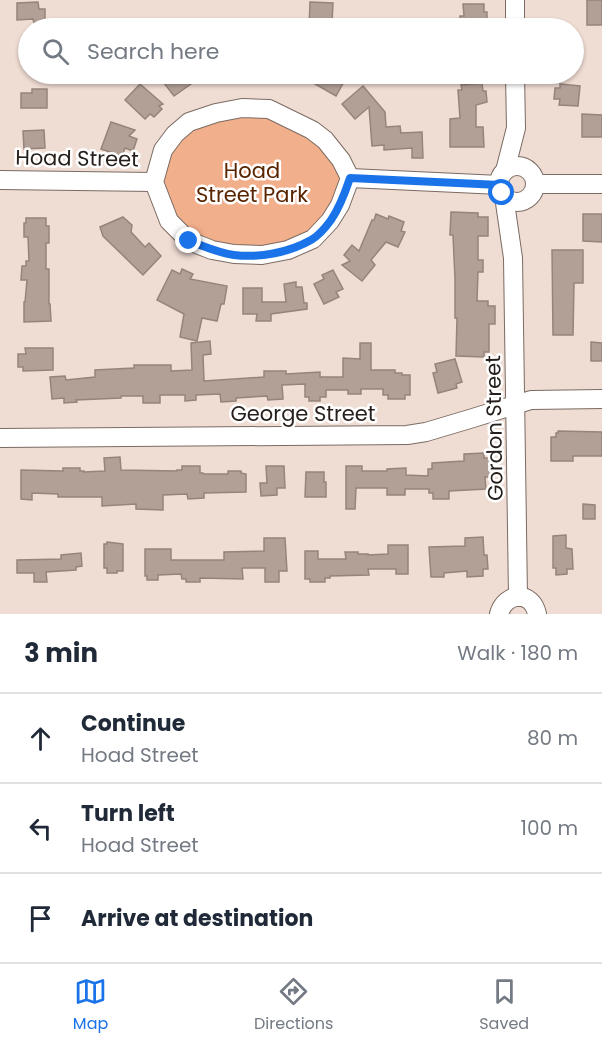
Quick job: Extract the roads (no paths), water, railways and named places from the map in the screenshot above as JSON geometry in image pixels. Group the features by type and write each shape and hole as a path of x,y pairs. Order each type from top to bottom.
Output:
{"street":[{"path":"515,0 515,18"},
{"name":"Gordon Street","path":"513,258 520,212 530,184 516,128 515,84"},
{"name":"Hoad Street","path":"242,108 269,109 312,130 325,140 341,160 350,178 340,205 330,221 313,239 288,250 262,255 234,255 189,241 169,221 154,182 163,150 175,134 189,122 216,113 242,108"},
{"name":"Gordon Street","path":"516,128 503,184 513,258 518,597"},
{"path":"503,184 515,167 530,184 602,184"},
{"path":"350,178 503,184"},
{"name":"Hoad Street","path":"0,180 154,182"},
{"path":"503,184 508,199 518,202 530,184"},
{"name":"George Street","path":"0,438 407,435 426,432 531,400 602,399"},
{"path":"499,614 504,602 512,597 531,601 537,614"}],"park label":[{"name":"Hoad Street Park","path":"252,182"}]}
